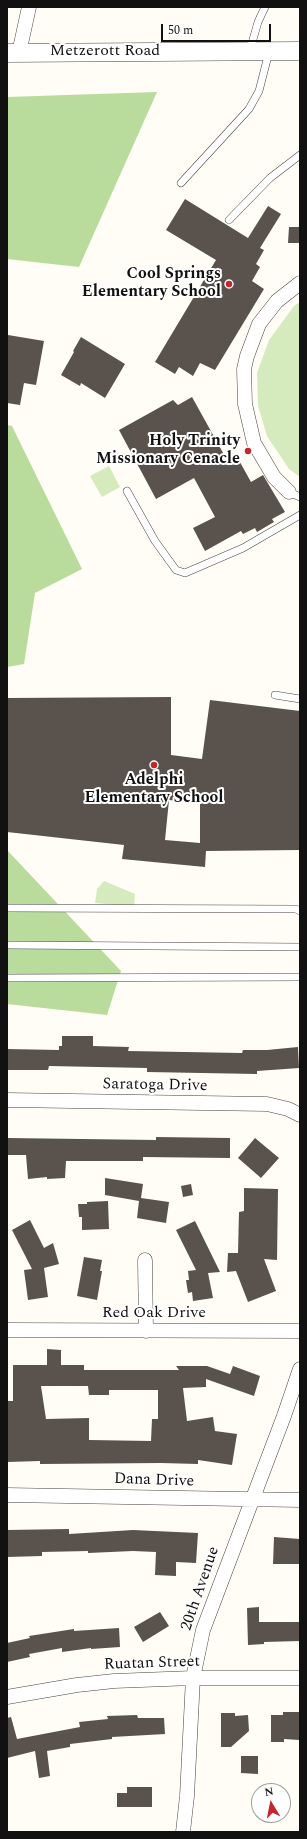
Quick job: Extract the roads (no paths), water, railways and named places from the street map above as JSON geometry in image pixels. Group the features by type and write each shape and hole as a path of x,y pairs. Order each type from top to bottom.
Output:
{"street":[{"path":"13,53 30,7"},
{"name":"Metzerott Road","path":"13,53 300,51"},
{"path":"295,495 274,477 254,443 245,404 244,369 247,356 262,319 288,291 300,283"},
{"name":"Saratoga Drive","path":"7,1100 267,1104 288,1109 300,1116"},
{"path":"145,1260 146,1331"},
{"name":"Red Oak Drive","path":"7,1330 300,1331"},
{"name":"20th Avenue","path":"183,1832 187,1796 193,1678 203,1630 300,1369"},
{"name":"Dana Drive","path":"7,1495 116,1496 252,1501 300,1500"},
{"name":"Ruatan Street","path":"7,1697 77,1685 114,1681 193,1678 300,1678"}],"lane":[{"path":"250,51 258,22 265,7"},
{"path":"181,183 249,109 259,91 269,51"},
{"path":"229,220 270,178 300,155"},
{"path":"127,491 155,541 176,570 185,573 243,548 300,515"},
{"path":"275,695 300,699"},
{"path":"7,908 296,909 300,911"},
{"path":"7,944 300,947"},
{"path":"7,978 300,976"}],"place":[{"name":"Cool Springs Elementary School","path":"229,284"},
{"name":"Holy Trinity Missionary Cenacle","path":"248,451"},
{"name":"Adelphi Elementary School","path":"154,765"}]}
